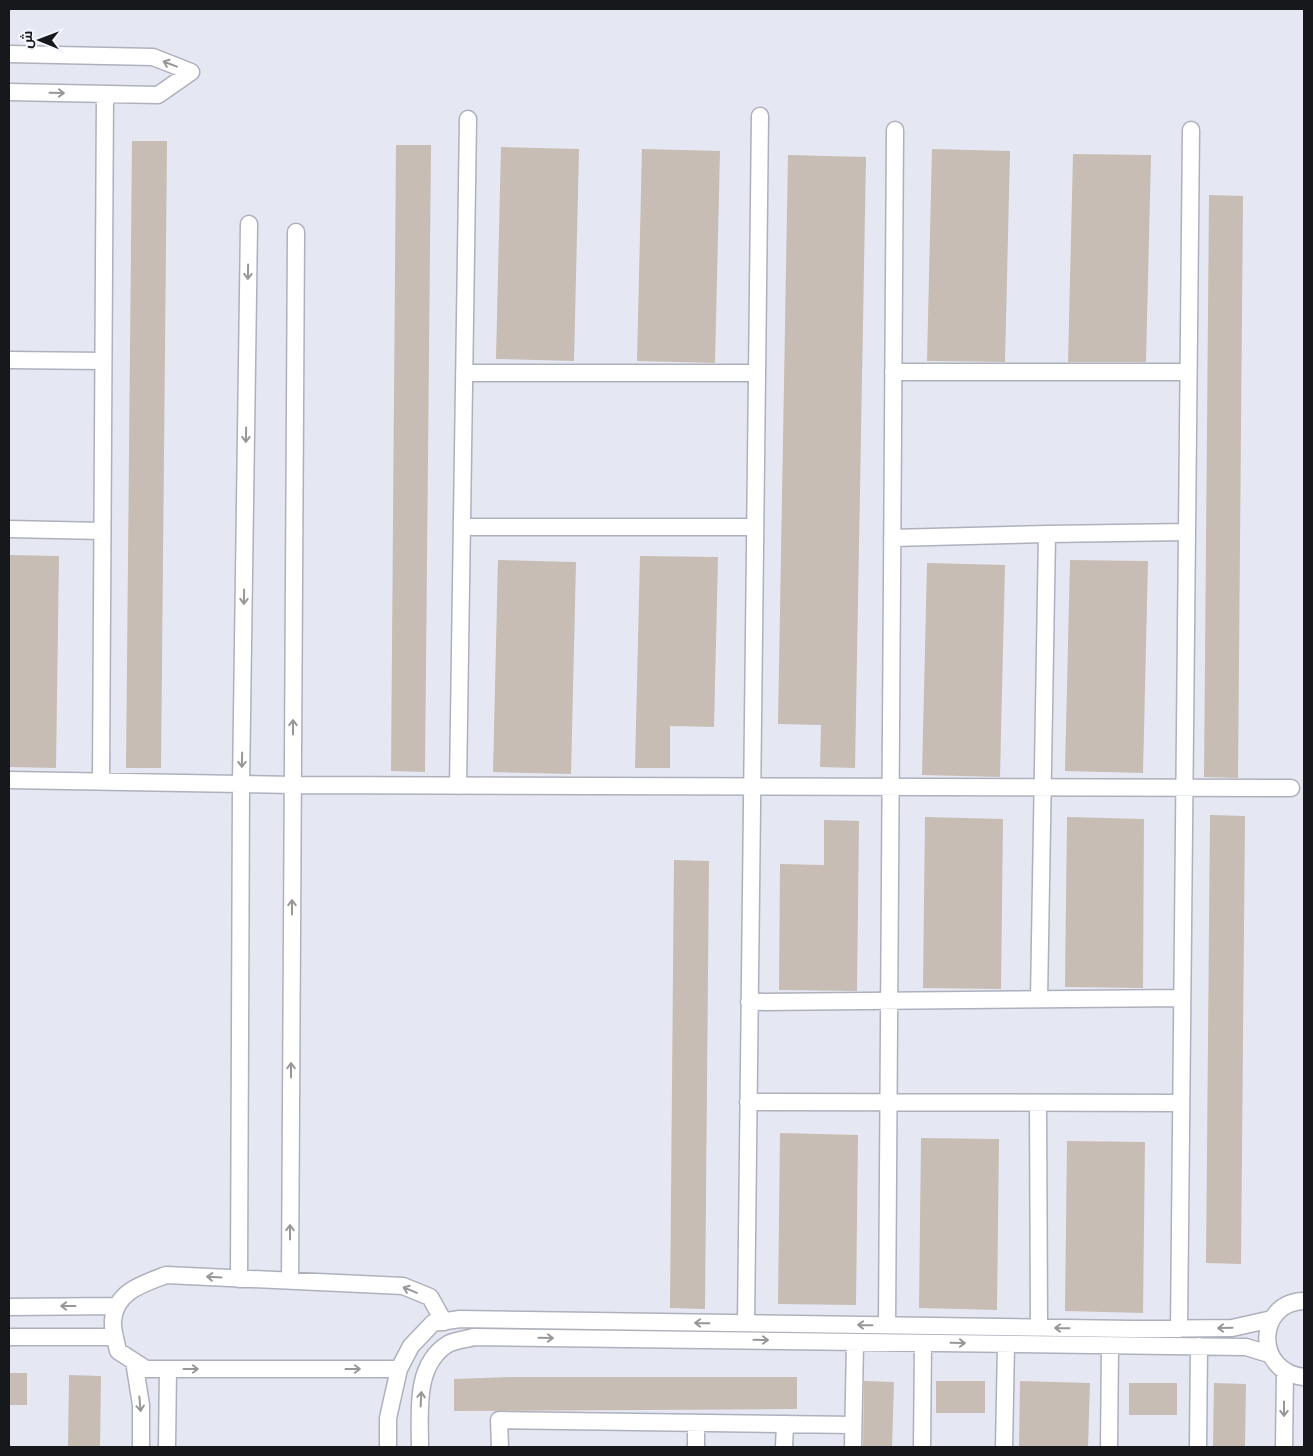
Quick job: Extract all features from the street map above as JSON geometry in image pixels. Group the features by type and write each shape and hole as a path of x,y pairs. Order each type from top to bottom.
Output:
{"street":[{"path":"9,54 153,57 191,72 158,95 9,92"},
{"path":"101,782 104,94"},
{"path":"746,1323 760,116"},
{"path":"458,786 468,119"},
{"path":"887,1325 895,130"},
{"path":"1179,1328 1191,130"},
{"path":"239,1279 241,784 249,224"},
{"path":"290,1281 296,232"},
{"path":"9,360 103,361"},
{"path":"893,372 1188,372"},
{"path":"464,373 757,373"},
{"path":"462,526 755,527"},
{"path":"9,529 102,530"},
{"path":"892,538 1187,532"},
{"path":"1039,999 1047,534"},
{"path":"9,780 293,785 1291,788"},
{"path":"749,1002 1182,998"},
{"path":"748,1102 1181,1103"},
{"path":"1038,1103 1039,1327"},
{"path":"399,1369 146,1369 118,1351 112,1321 116,1306 133,1288 166,1275 403,1286 430,1297 444,1322"},
{"path":"388,1447 388,1418 399,1369 411,1346 433,1323 460,1319 1232,1328 1272,1319 1290,1304 1304,1301"},
{"path":"9,1307 116,1306"},
{"path":"1272,1319 1268,1330 1267,1342 1270,1354 1276,1364 1285,1372 1304,1377"},
{"path":"9,1337 115,1337"},
{"path":"420,1447 421,1392 426,1371 434,1356 449,1343 474,1337 1246,1346 1270,1354"},
{"path":"853,1447 855,1342"},
{"path":"922,1447 923,1342"},
{"path":"1004,1447 1006,1344"},
{"path":"1109,1447 1110,1345"},
{"path":"1198,1447 1199,1346"},
{"path":"134,1361 141,1405 141,1447"},
{"path":"167,1447 168,1369"},
{"path":"1284,1447 1285,1372"},
{"path":"500,1447 499,1420 853,1425"},
{"path":"696,1423 696,1447"},
{"path":"784,1447 785,1424"}],"building":[{"path":"132,141 167,141 161,768 126,768"},
{"path":"396,145 431,145 425,772 391,771"},
{"path":"501,147 579,149 574,361 496,359"},
{"path":"642,149 720,151 715,363 637,361"},
{"path":"932,149 1010,151 1005,362 927,361"},
{"path":"1073,154 1151,155 1146,362 1068,362"},
{"path":"788,155 866,157 855,768 820,767 821,725 778,724"},
{"path":"1209,195 1243,196 1238,778 1204,777"},
{"path":"9,555 59,556 56,768 9,767"},
{"path":"640,556 718,557 714,727 670,726 670,768 635,768"},
{"path":"498,560 576,562 571,774 493,772"},
{"path":"1070,560 1148,561 1143,773 1065,771"},
{"path":"927,563 1005,565 1000,777 922,775"},
{"path":"1210,815 1245,816 1241,1264 1206,1263"},
{"path":"925,817 1003,819 1001,989 923,988"},
{"path":"1067,817 1144,819 1143,988 1065,987"},
{"path":"824,820 859,821 857,991 779,990 780,864 824,865"},
{"path":"674,860 709,861 705,1309 670,1308"},
{"path":"780,1133 858,1135 856,1305 778,1304"},
{"path":"921,1138 999,1139 997,1310 919,1308"},
{"path":"1067,1141 1145,1142 1143,1313 1065,1311"},
{"path":"9,1373 27,1373 27,1405 9,1405"},
{"path":"69,1375 101,1376 100,1447 68,1447"},
{"path":"513,1377 797,1377 797,1409 454,1411 454,1379"},
{"path":"864,1381 894,1382 892,1447 863,1447"},
{"path":"936,1381 985,1381 985,1413 936,1413"},
{"path":"1020,1381 1090,1383 1088,1447 1019,1447"},
{"path":"1129,1383 1177,1383 1177,1415 1129,1415"},
{"path":"1214,1383 1246,1384 1245,1447 1213,1447"}]}
